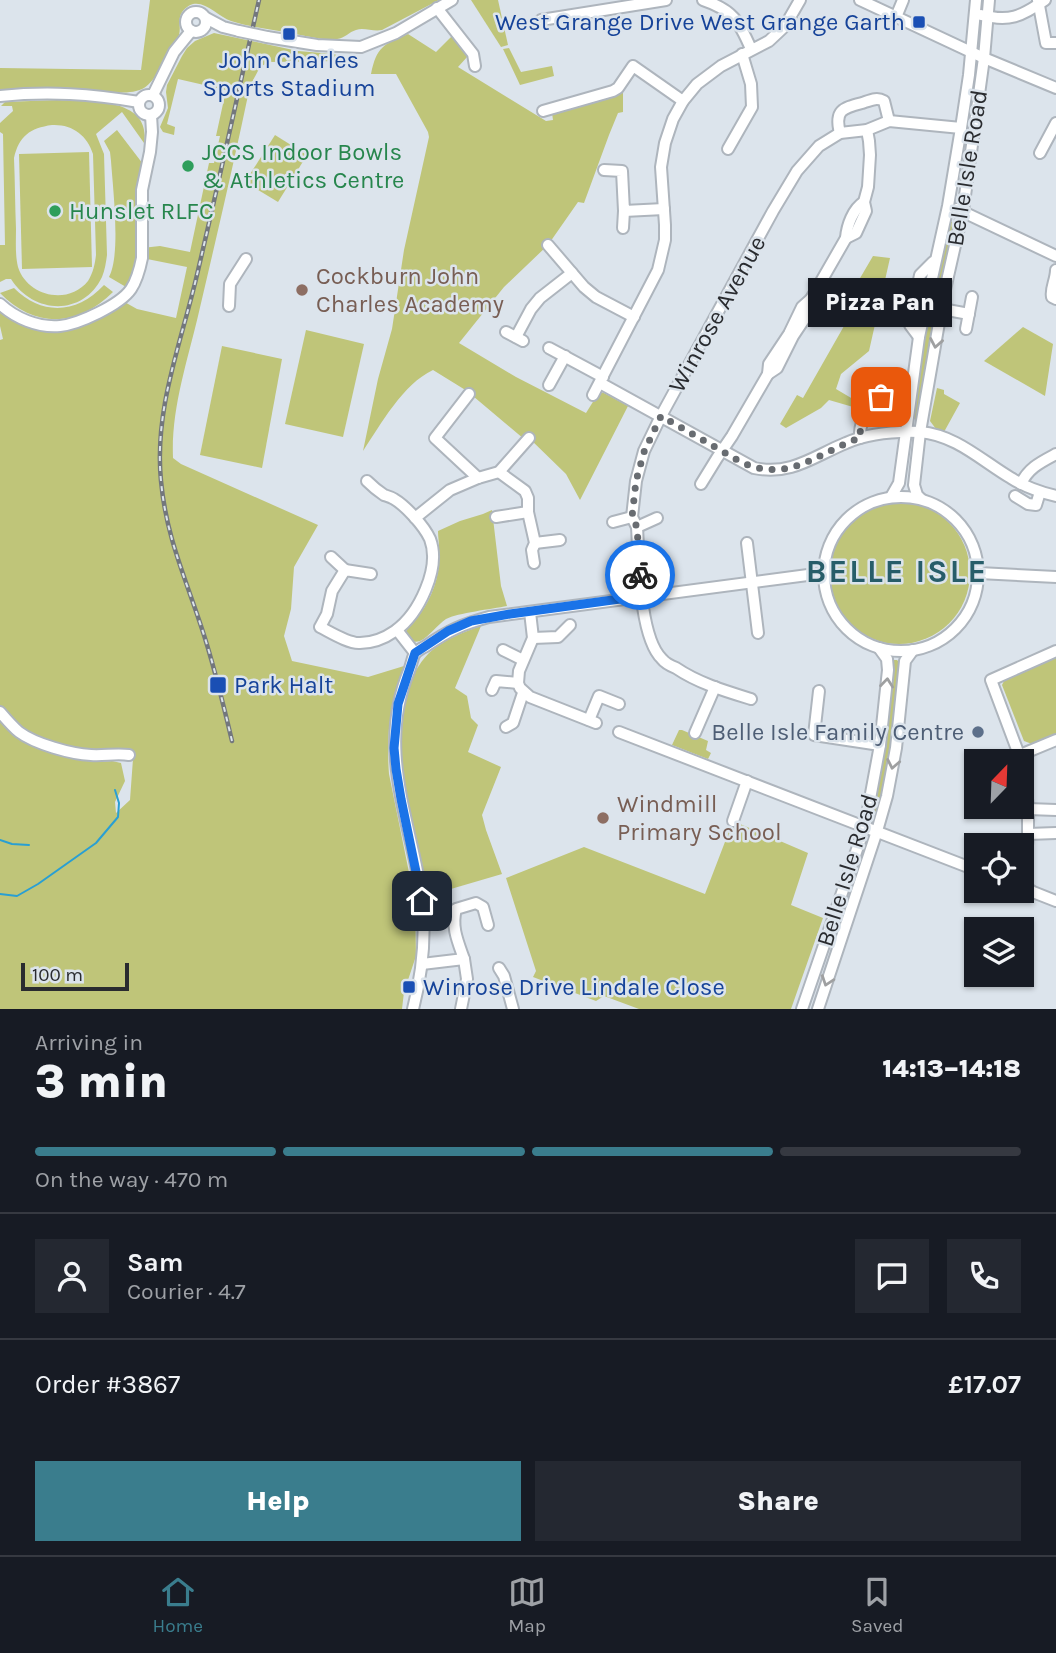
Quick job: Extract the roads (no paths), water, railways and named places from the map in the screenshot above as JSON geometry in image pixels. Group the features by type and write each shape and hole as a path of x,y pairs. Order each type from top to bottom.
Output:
{"street":[{"path":"153,95 174,52 200,26 223,27 317,45 362,47 396,33 452,0"},
{"path":"541,20 666,0"},
{"path":"703,0 730,13 737,22 747,52 752,107 728,149"},
{"path":"593,395 658,270 665,240 661,167 664,145 673,119 697,84 721,66 769,41 785,26 800,0"},
{"path":"860,0 984,58 1056,88"},
{"path":"896,16 903,0"},
{"name":"Belle Isle Road","path":"891,497 899,482 919,337 948,206 961,128 976,0"},
{"name":"Belle Isle Road","path":"921,499 914,485 920,432 963,210 984,58 989,0"},
{"path":"974,14 1006,19 1021,14 1041,1 1046,43 1056,43"},
{"path":"438,8 473,54 475,66"},
{"path":"543,111 613,92 634,66 683,102"},
{"path":"0,96 64,93 139,102"},
{"path":"146,95 153,95 158,98 160,104 151,115 141,111 139,102 146,95"},
{"path":"889,121 884,101 878,99 845,107 838,116 837,123 840,133 867,130 889,121 961,128"},
{"path":"0,304 18,318 37,324 59,326 87,318 121,300 131,289 142,258 142,190 150,152 151,115"},
{"path":"1040,153 1056,123"},
{"path":"701,484 723,452 768,374 769,364 791,335 802,307 811,299 846,238 846,230 857,206 864,202 869,170 867,130"},
{"name":"Winrose Avenue","path":"751,699 686,675 662,659 653,646 642,596 634,522 636,481 644,452 661,416 773,211 797,171 820,146 840,133"},
{"path":"604,170 622,170 623,228"},
{"path":"948,206 963,210 1056,256"},
{"path":"624,211 664,209"},
{"path":"548,245 584,288 634,317"},
{"path":"229,306 230,284 246,259"},
{"path":"1056,270 1056,280 1051,291 1052,297 1056,299"},
{"path":"515,336 540,299 572,273"},
{"path":"966,329 972,297"},
{"path":"942,309 969,314"},
{"path":"550,348 661,416 754,468 776,470 798,466 847,443 879,433 920,432 962,445 1021,484 1056,496"},
{"path":"549,385 565,356"},
{"path":"860,438 860,430 874,404 895,389 912,385"},
{"path":"469,394 432,442 478,478"},
{"path":"415,518 450,490 499,472 529,438"},
{"path":"1021,484 1027,472 1056,454"},
{"path":"499,472 525,491 528,498 528,512 535,543 532,550 534,563"},
{"path":"345,570 332,591 327,614 318,631 357,644 377,640 397,630 412,614 428,584 432,567 430,540 396,495 383,494 367,481"},
{"path":"1015,496 1028,504 1036,505 1040,492"},
{"path":"891,497 912,497 939,506 965,530 977,558 977,588 966,616 956,629 936,643 914,650 879,648 861,640 836,617 825,589 825,557 840,526 853,513 871,502 891,497"},
{"path":"496,517 528,512"},
{"path":"613,522 657,518"},
{"path":"535,543 560,540"},
{"path":"747,543 758,632"},
{"path":"331,557 345,570 371,574"},
{"path":"413,1009 422,964 422,901 401,799 394,748 398,704 415,653 448,631 489,617 823,573"},
{"path":"979,573 1056,577"},
{"path":"506,727 513,723 521,688 519,671 533,638 530,612"},
{"path":"533,638 558,637 570,625"},
{"path":"397,630 415,653"},
{"name":"Belle Isle Road","path":"802,1009 865,827 880,745 888,670 887,659 879,648"},
{"path":"503,650 523,660"},
{"name":"Belle Isle Road","path":"818,1009 887,796 896,748 905,661 914,650"},
{"path":"1018,749 991,680 1056,651"},
{"path":"492,690 496,681 521,688 540,701 592,722 593,693 619,704"},
{"path":"695,733 715,687"},
{"path":"819,691 814,735 880,745"},
{"path":"0,712 20,733 65,751 91,755 129,755"},
{"path":"619,732 964,865"},
{"path":"1034,749 1056,740"},
{"path":"733,821 747,781"},
{"path":"1034,809 1056,810"},
{"path":"1034,834 1056,833"},
{"path":"1034,892 1056,901"},
{"path":"461,1009 467,979 464,959 455,934 453,917 456,909 478,898 488,925"},
{"path":"422,964 464,959"},
{"path":"505,972 513,1009"}],"waterway":[{"path":"0,894 17,896 96,843 118,817 119,803 115,790"},
{"path":"0,840 29,845"}],"railway":[{"path":"232,741 210,656 167,520 160,455 161,429 170,379 196,279 259,0"}],"place":[{"name":"West Grange Drive West Grange Garth","path":"919,22"},
{"name":"John Charles Sports Stadium","path":"289,34"},
{"name":"JCCS Indoor Bowls & Athletics Centre","path":"188,166"},
{"name":"Hunslet RLFC","path":"55,211"},
{"name":"Cockburn John Charles Academy","path":"302,290"},
{"name":"Pizza Pan","path":"881,397"},
{"name":"Park Halt","path":"218,685"},
{"name":"Belle Isle Family Centre","path":"978,732"},
{"name":"Windmill Primary School","path":"603,818"},
{"name":"Winrose Drive Lindale Close","path":"409,987"}],"district":[{"name":"BELLE ISLE","path":"897,571"}]}
